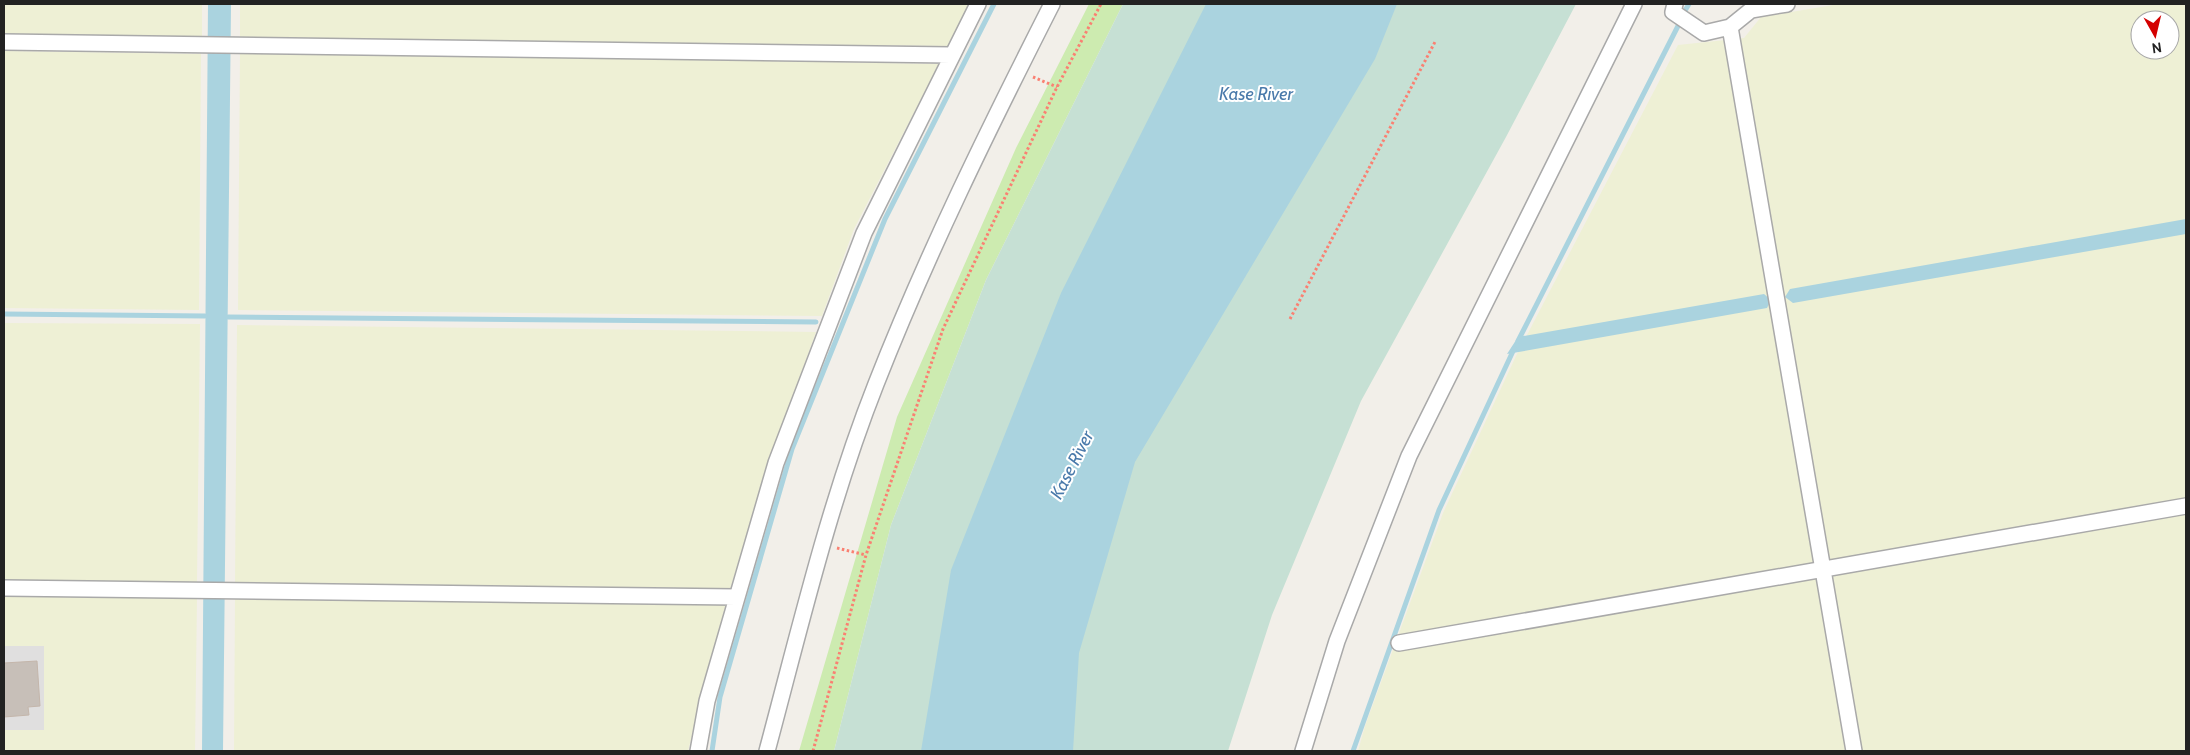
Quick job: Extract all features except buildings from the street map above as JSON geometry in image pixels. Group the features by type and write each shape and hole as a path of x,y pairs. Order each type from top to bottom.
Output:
{"street":[{"path":"698,751 707,701 776,463 864,233 978,4"},
{"path":"768,751 822,545 876,385 936,242 1018,70 1052,4"},
{"path":"1303,751 1337,641 1409,456 1634,4"},
{"path":"1675,4 1673,12 1704,33 1730,27 1751,10 1787,4"},
{"path":"1730,27 1854,751"},
{"path":"4,42 951,55"},
{"path":"1399,644 2186,506"},
{"path":"4,588 736,597"}],"path":[{"path":"813,751 866,555 943,328 1057,87 1100,4"},
{"path":"1290,319 1436,40"},
{"path":"1018,70 1057,87"},
{"path":"822,545 866,555"}],"shaded area":[{"path":"4,646 44,646 44,730 4,730"}],"green space":[{"path":"4,4 202,4 202,38 4,36"},
{"path":"240,4 969,4 948,46 240,38"},
{"path":"1089,4 1123,4 986,280 891,525 834,751 799,751 897,417 1016,148"},
{"path":"1123,4 1235,4 944,751 834,751 891,525 986,280"},
{"path":"1373,4 1576,4 1506,137 1361,401 1272,615 1228,751 1052,751 1130,439"},
{"path":"1839,4 2186,4 2186,751 1358,751 1365,726 1443,513 1516,356 1678,45 1744,38 1761,17"},
{"path":"4,51 201,54 199,310 4,308"},
{"path":"240,52 939,64 854,229 822,316 238,310"},
{"path":"4,323 200,324 197,582 4,581"},
{"path":"237,325 816,332 769,463 730,589 235,583"},
{"path":"4,596 197,598 195,751 4,751 4,730 44,730 44,646 4,646"},
{"path":"235,599 726,603 688,751 234,751"}],"water":[{"path":"208,4 231,4 223,751 202,751"},
{"name":"Kase River","path":"1206,4 1397,4 1375,59 1135,462 1079,653 1073,751 921,751 951,570 1061,293"},
{"path":"2186,219 2186,234 1793,303 1785,297 1790,289"},
{"path":"1764,294 1771,300 1767,308 1507,354 1518,337"}],"waterway":[{"path":"712,751 720,697 792,449 885,219 994,4"},
{"path":"1686,9 1689,4"},
{"path":"1518,341 1678,26"},
{"path":"4,314 205,316"},
{"path":"228,317 816,322"},
{"path":"1353,751 1439,510 1514,349"}]}
